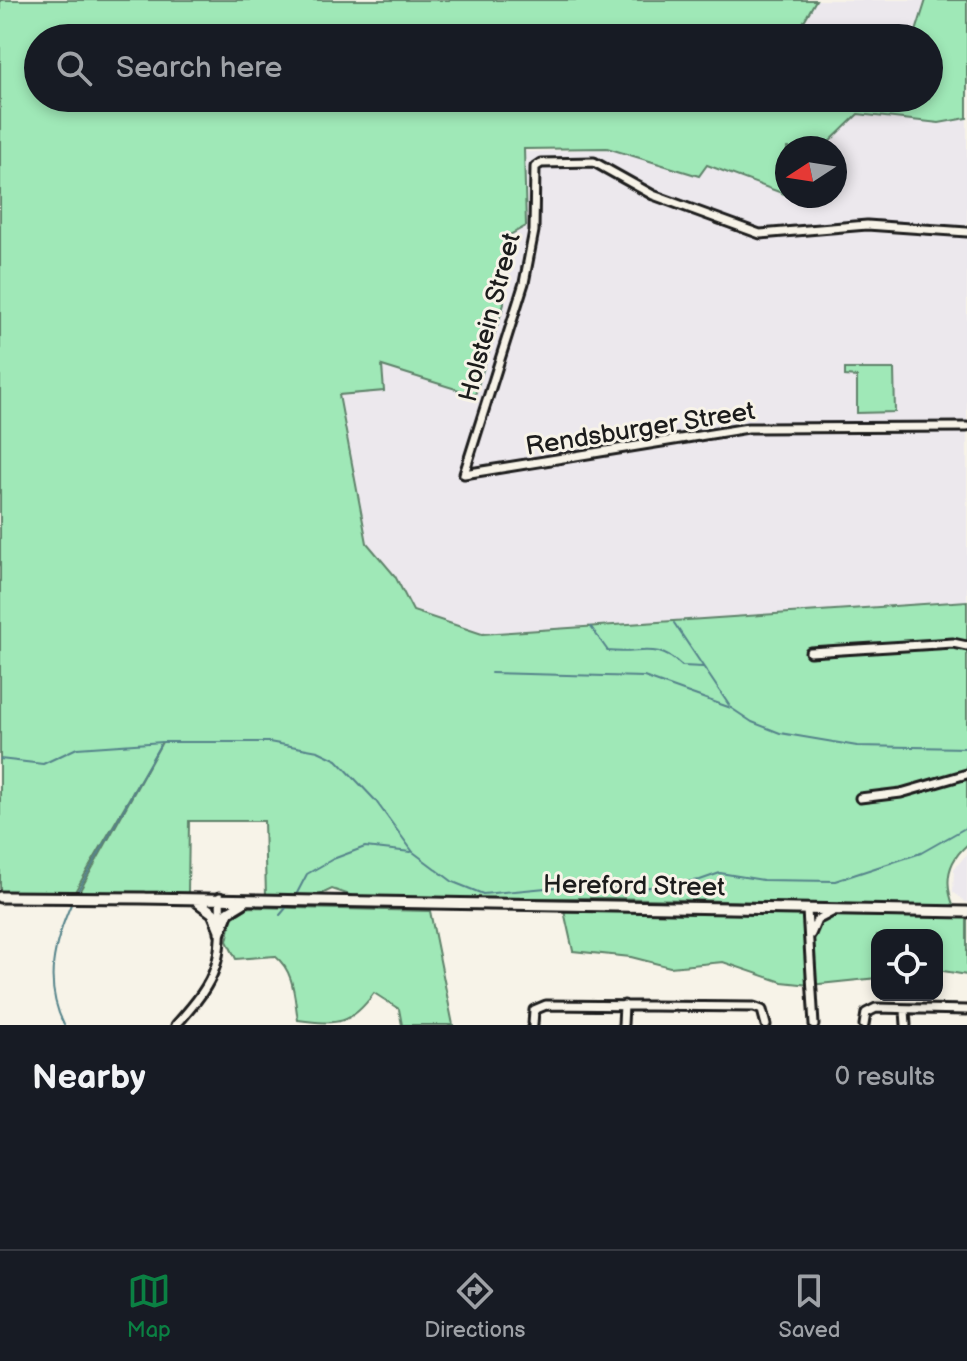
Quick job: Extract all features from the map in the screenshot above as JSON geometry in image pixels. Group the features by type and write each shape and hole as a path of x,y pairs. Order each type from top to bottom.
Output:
{"main road":[{"name":"Hereford Street","path":"0,897 300,902"},
{"name":"Hereford Street","path":"142,898 967,912"},
{"path":"196,901 213,913 220,931"},
{"path":"220,931 228,912 246,902"}],"street":[{"name":"Holstein Street","path":"464,474 524,283 534,231 535,167 568,160 594,162 653,195 760,234 867,225 967,232"},
{"name":"Rendsburger Street","path":"464,474 748,428 967,427"},
{"path":"810,652 967,646"},
{"path":"860,798 901,793 967,774"},
{"path":"176,1025 214,976 220,931 220,899"},
{"path":"807,910 814,1025"},
{"path":"810,938 817,920 837,910"},
{"path":"533,1025 534,1010 542,1005 754,1007 762,1010 766,1025"},
{"path":"623,1025 624,1005"},
{"path":"864,1025 870,1009 967,1010"},
{"path":"905,1010 906,1025"}],"shaded area":[{"path":"816,0 926,0 918,24 802,24"},
{"path":"858,114 939,123 967,118 967,601 482,634 413,611 395,576 367,543 339,395 384,391 381,366 475,395 504,304 503,249 507,236 526,226 523,149 529,152 607,148 699,176 707,165 775,191 775,208 847,208 847,136 835,136"},
{"path":"967,854 967,903 953,892 954,869"}],"green space":[{"path":"0,0 816,0 802,24 24,24 24,112 943,112 943,24 918,24 926,0 967,0 967,118 939,123 858,114 835,136 775,136 775,190 707,165 699,176 607,148 524,149 526,226 508,236 503,249 504,304 475,395 382,366 384,391 339,395 367,543 395,576 413,611 482,634 967,601 967,845 955,858 949,873 949,890 954,907 609,898 359,898 332,889 315,897 266,896 264,821 189,821 188,893 78,894 162,742 73,895 0,892"},
{"path":"845,369 894,369 895,412 857,413 857,377 845,376"},
{"path":"249,907 430,911 453,1025 402,1025 399,1009 374,993 358,1011 342,1020 298,1020 292,985 282,962 275,956 236,959 227,941 232,918"},
{"path":"564,911 967,918 967,975 943,971 943,929 871,929 871,979 810,985 782,982 723,962 670,967 631,957 573,951"}],"waterway":[{"path":"674,623 729,705"},
{"path":"591,627 608,651 656,651 682,666 703,667"},
{"path":"491,673 644,677 731,708 752,722 780,733 857,746 967,748"},
{"path":"0,759 43,764 77,748 163,742 269,742 318,751 337,760 375,800 413,852 453,882 483,894 577,885 636,889 700,880 720,873 763,880 835,881 921,853 967,827"},
{"path":"77,892 160,745"},
{"path":"296,895 307,874 333,859 365,847 411,852"},
{"path":"64,1025 54,993 53,963 60,932 72,902"},
{"path":"280,915 286,908"}]}
